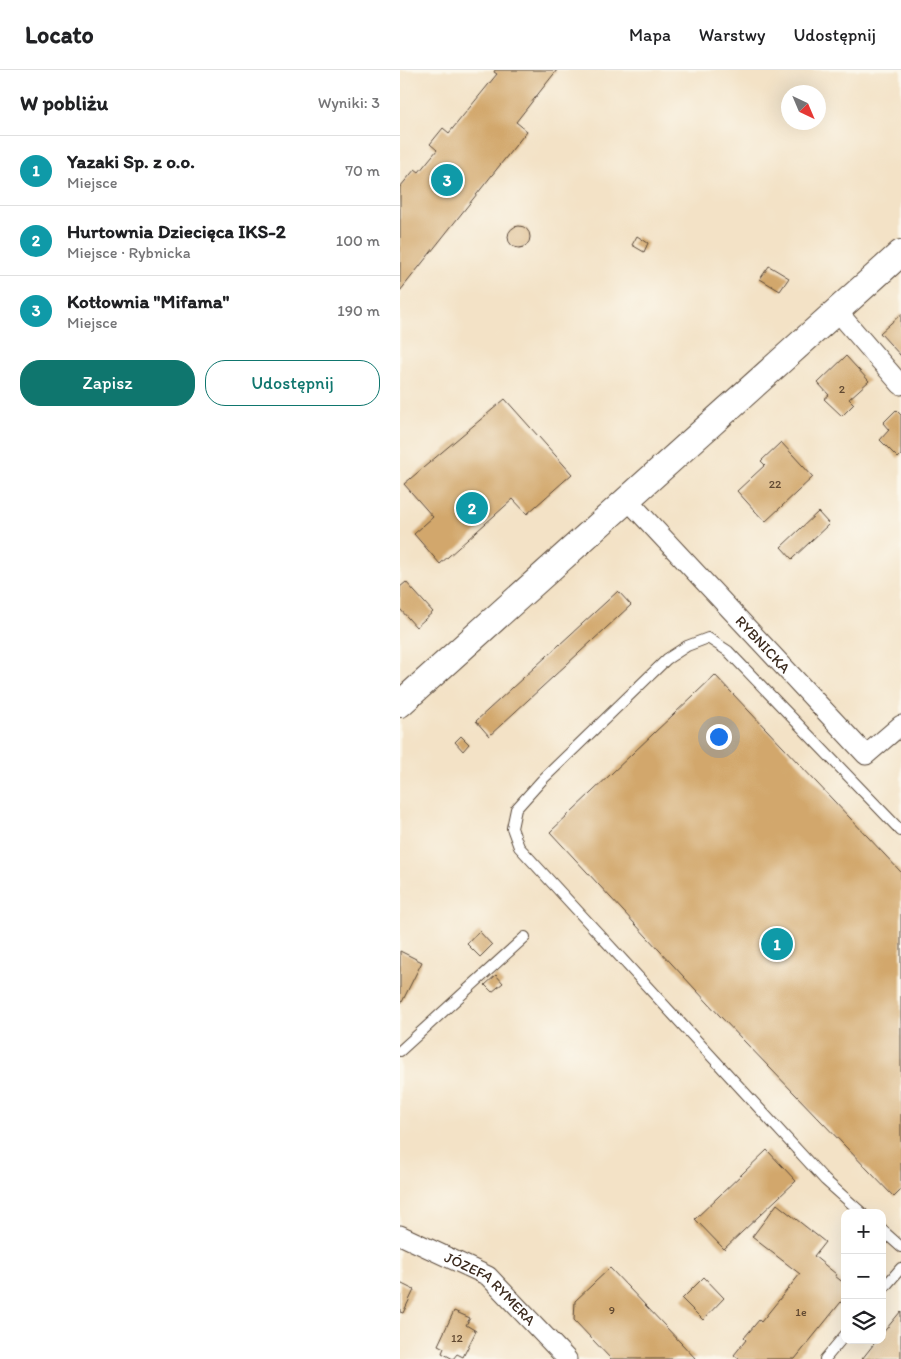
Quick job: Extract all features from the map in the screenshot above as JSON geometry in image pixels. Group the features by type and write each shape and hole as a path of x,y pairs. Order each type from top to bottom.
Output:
{"street":[{"path":"400,704 901,253"},
{"path":"837,311 901,384"},
{"name":"RYBNICKA","path":"627,499 866,756 901,725"},
{"name":"JÓZEFA RYMERA","path":"400,1235 488,1276 567,1359"}],"lane":[{"path":"858,1209 825,1180 519,846 512,828 516,809 543,779 667,659 687,646 708,638 728,651 901,831"},
{"path":"400,1051 525,936"},
{"path":"886,1233 901,1246"},
{"path":"886,1285 901,1268"},
{"path":"825,1359 841,1340"}],"building":[{"path":"495,70 557,70 516,122 527,131 400,291 400,187 415,169 419,172 437,150 430,144 443,128 449,133 497,74 494,72"},
{"path":"519,226 527,229 530,237 527,245 519,248 511,245 508,237 511,229"},
{"path":"637,236 648,243 644,252 632,245"},
{"path":"769,266 789,278 780,291 760,279"},
{"path":"901,314 901,356 880,333"},
{"path":"846,356 869,381 849,399 854,404 842,416 824,399 829,395 818,383"},
{"path":"505,399 572,474 527,514 513,499 440,564 414,534 433,517 404,484"},
{"path":"896,410 901,415 901,455 898,458 880,440 889,430 883,423"},
{"path":"781,442 813,477 765,522 737,491 765,465 761,461"},
{"path":"818,512 829,524 792,559 781,547"},
{"path":"406,582 433,612 416,627 400,609 400,587"},
{"path":"618,591 631,605 489,736 476,721"},
{"path":"715,675 901,872 901,1190 894,1197 720,1016 550,832"},
{"path":"461,736 469,744 463,751 455,742"},
{"path":"479,931 492,945 480,957 467,944"},
{"path":"400,951 422,962 402,1002 400,1001"},
{"path":"496,975 503,983 492,992 485,985"},
{"path":"767,1150 796,1181 724,1249 695,1219"},
{"path":"777,1204 825,1242 814,1256 836,1274 835,1276 841,1281 841,1302 795,1359 739,1359 734,1355 746,1340 744,1338 759,1320 761,1322 800,1274 752,1237"},
{"path":"610,1268 696,1359 611,1359 574,1320 575,1301"},
{"path":"704,1277 724,1298 703,1320 682,1299"},
{"path":"400,1283 414,1290 403,1313 400,1312"},
{"path":"454,1311 470,1318 466,1325 476,1331 463,1357 457,1354 453,1359 442,1353 444,1348 438,1345"},
{"path":"901,1311 901,1359 862,1359 874,1344 886,1344 886,1329"}],"place":[{"name":"Kotłownia \"Mifama\"","path":"447,180"},
{"name":"Hurtownia Dziecięca IKS-2","path":"472,508"},
{"name":"Yazaki Sp. z o.o.","path":"777,944"}]}
